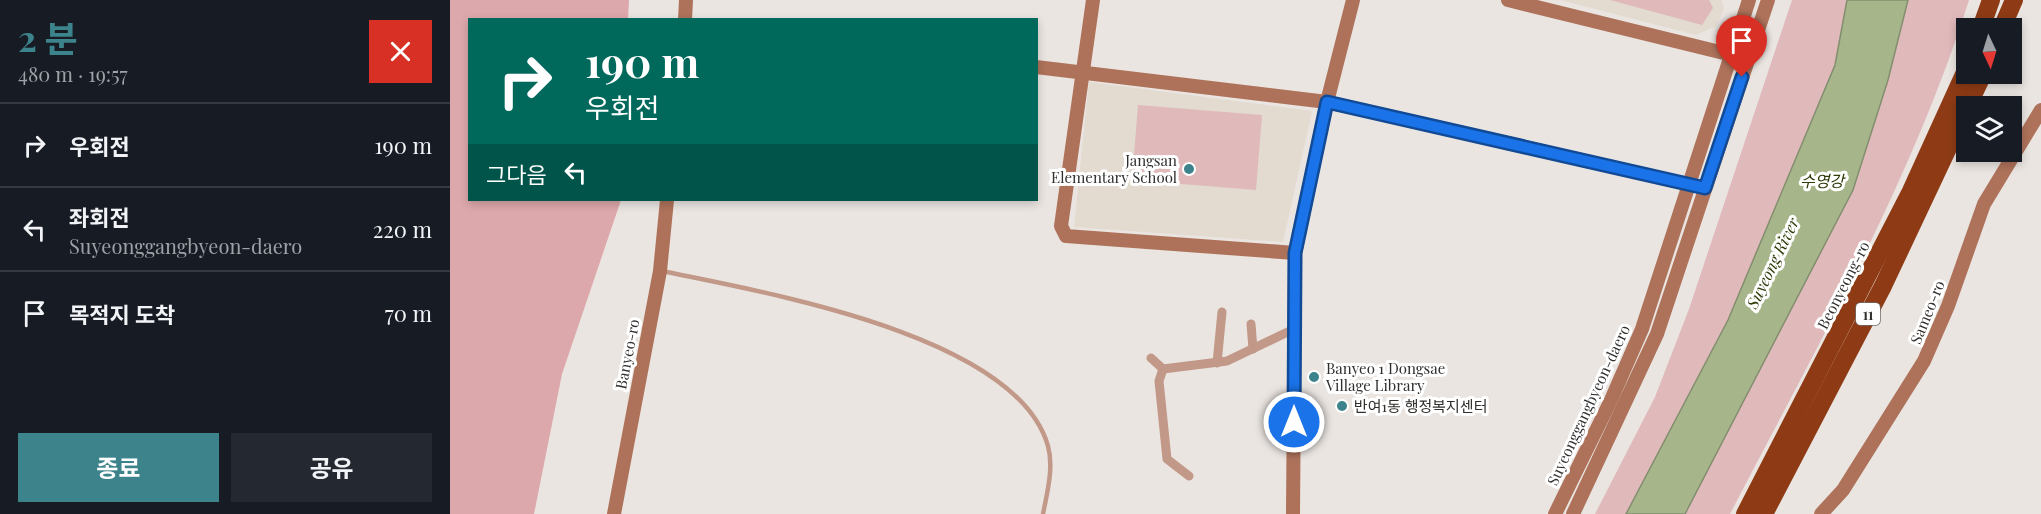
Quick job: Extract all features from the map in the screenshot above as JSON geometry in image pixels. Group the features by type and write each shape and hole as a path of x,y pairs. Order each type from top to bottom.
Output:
{"highway":[{"path":"1985,18 1991,0"},
{"path":"2006,18 2012,0"},
{"name":"Beonyeong-ro","path":"1745,514 1911,191 1959,84"},
{"name":"11","path":"1764,514 1882,286 1956,131"}],"main road":[{"path":"686,0 686,18"},
{"path":"1093,0 1061,226 1066,236 1295,253"},
{"path":"1293,514 1295,253 1327,102 1353,0"},
{"path":"1508,0 1732,55"},
{"path":"1739,0 1745,14"},
{"name":"Suyeonggangbyeon-daero","path":"1555,514 1611,400 1642,329 1749,0"},
{"path":"1574,514 1657,334 1768,0"},
{"path":"1038,67 1327,102 1705,188"},
{"name":"Sameo-ro","path":"1821,514 1843,490 1924,361 1948,306 1984,204 2041,110"},
{"name":"Banyeo-ro","path":"614,514 660,271 667,201"}],"street":[{"path":"1217,363 1222,312"},
{"path":"1251,324 1254,349"},
{"path":"1151,358 1163,369 1227,361 1294,329"},
{"path":"1163,369 1159,381 1167,459 1189,476"}],"lane":[{"path":"660,271 776,295 892,327 978,367 1016,398 1035,420 1048,447 1050,482 1043,514"}],"shaded area":[{"path":"450,0 629,0 628,18 468,18 468,201 621,201 562,374 534,514 450,514"},
{"path":"1560,0 1721,0 1724,8 1716,26 1696,35"},
{"path":"1610,0 1709,0 1713,8 1702,25"},
{"path":"1792,0 1969,0 1963,18 1956,18 1956,38 1946,67 1891,198 1829,325 1730,514 1595,514 1655,397 1689,309"},
{"name":"Jangsan Elementary School","path":"1089,82 1312,111 1283,242 1074,227"},
{"path":"1138,105 1262,115 1256,190 1132,180"}],"water":[{"name":"수영강","path":"1847,0 1908,0 1888,80 1853,190 1685,514 1626,514 1728,320 1835,65"}],"place":[{"name":"Jangsan Elementary School","path":"1189,169"},
{"name":"Banyeo 1 Dongsae Village Library","path":"1314,377"},
{"name":"반여1동 행정복지센터","path":"1342,406"}],"route":[{"path":"1294,422 1295,253 1327,102 1705,188 1742,77"}],"water label":[{"name":"Suyeong River","path":"1772,263"}]}
